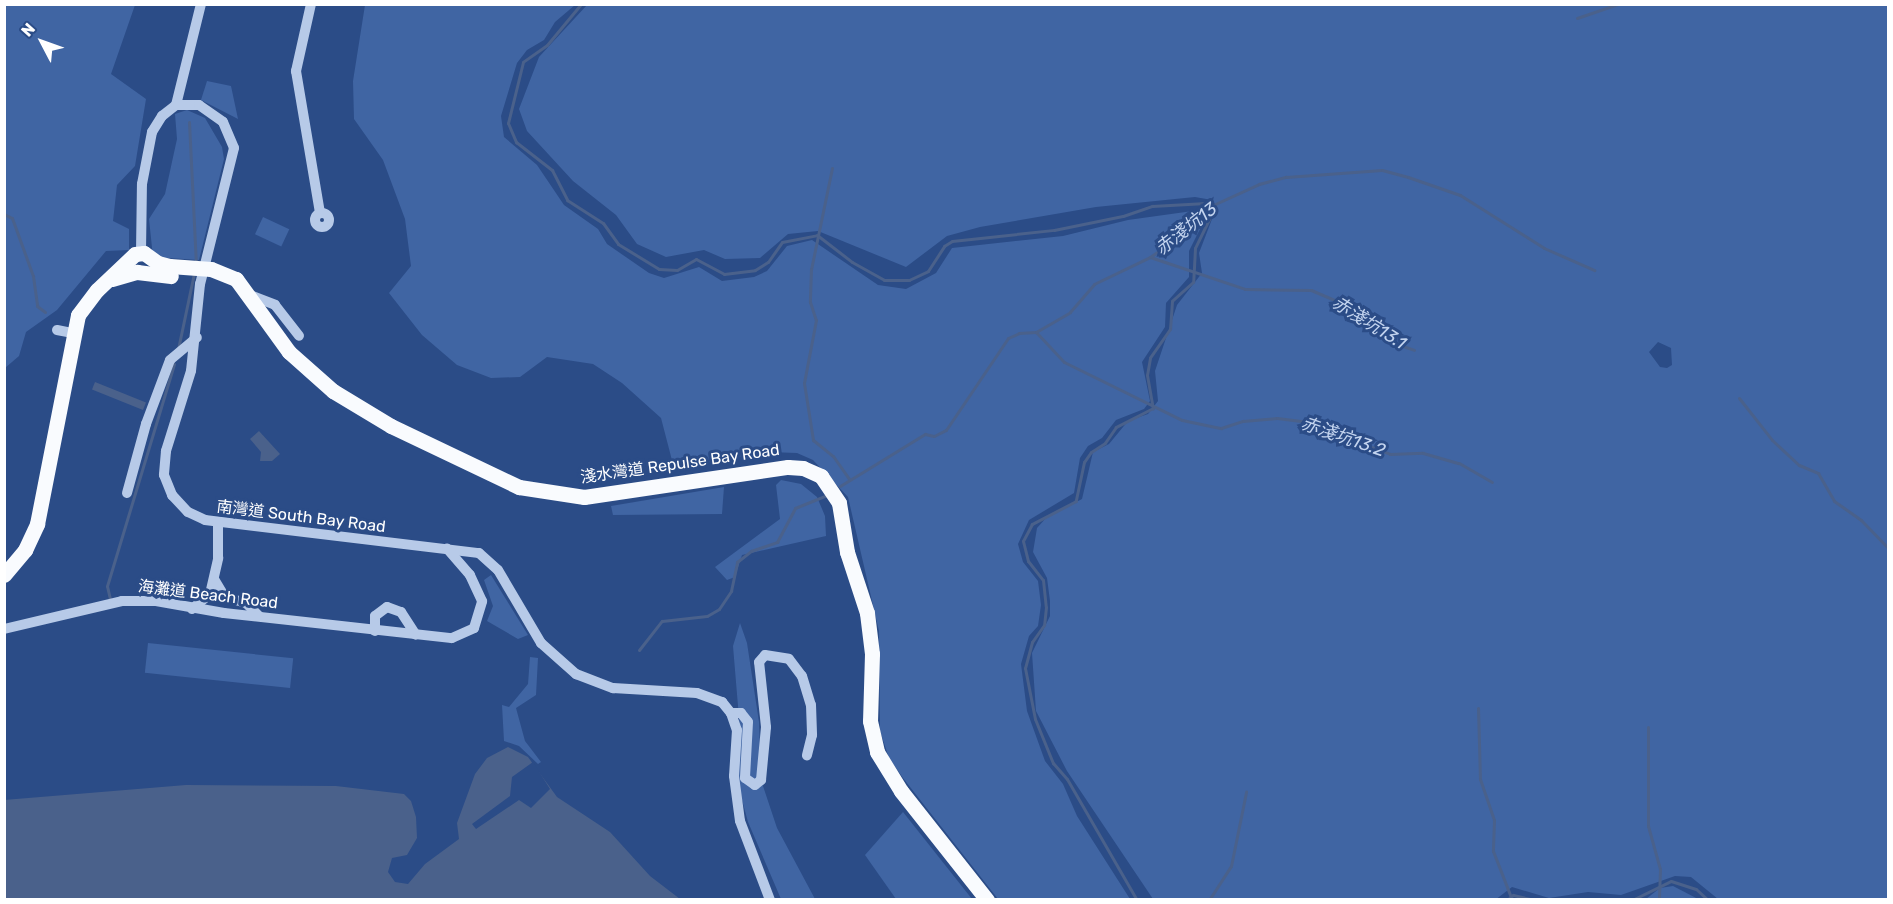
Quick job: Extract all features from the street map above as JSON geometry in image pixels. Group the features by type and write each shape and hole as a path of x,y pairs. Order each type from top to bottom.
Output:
{"main road":[{"name":"淺水灣道 Repulse Bay Road","path":"141,255 171,271"},
{"path":"4,575 22,556 36,524 64,332 107,282 141,255 151,266 140,273"},
{"name":"淺水灣道 Repulse Bay Road","path":"107,282 140,273 171,271 232,276 289,352 326,386 391,426 519,487 584,497 782,467 803,468 821,476 839,504 847,552 867,613 872,654 870,721 877,752 901,791 987,900"}],"street":[{"path":"141,255 141,205 148,144 157,123 176,105 201,4"},
{"path":"311,4 296,71 320,213"},
{"name":"南灣道 South Bay Road","path":"176,105 192,104 213,114 229,131 234,148 200,284 193,339 166,451 164,475 180,505 196,517 218,523 479,553 490,560 541,643 576,674 613,688 710,695 731,713 741,713 748,722 745,778 755,785 762,780 766,727 759,662 765,655 789,659 802,676 811,705 812,735 807,755"},
{"path":"247,294 275,304 299,336"},
{"path":"127,493 146,424 175,353 193,339"},
{"path":"192,609 206,599 214,579 218,523"},
{"name":"海灘道 Beach Road","path":"4,629 122,601 156,601 192,609 375,631 463,636 474,628 481,612 478,589 447,549"},
{"path":"214,579 225,597 246,603 259,616"},
{"path":"375,631 375,616 387,607 401,612 416,635"},
{"path":"731,713 737,730 734,776 740,821 770,900"}],"shaded area":[{"path":"4,5 135,5 111,74 146,99 135,166 117,185 113,221 129,229 129,250 106,251 57,310 26,332 19,356 5,368"},
{"path":"365,5 575,5 555,22 544,40 527,50 517,63 501,116 504,137 537,165 564,205 598,229 607,244 649,273 664,278 699,267 722,281 754,277 767,271 787,246 812,240 878,285 906,289 936,273 952,248 1063,236 1128,220 1207,209 1207,215 1189,251 1189,277 1166,303 1165,327 1142,362 1150,401 1144,409 1116,420 1102,438 1088,446 1080,458 1074,493 1029,520 1018,544 1023,562 1038,581 1041,605 1038,626 1029,636 1021,664 1027,711 1045,761 1063,784 1077,816 1130,899 998,899 903,778 889,758 880,731 879,631 848,497 813,460 797,453 769,452 674,468 661,418 622,383 593,364 547,357 520,377 491,378 457,365 422,335 389,293 411,266 405,219 383,160 354,119 353,81"},
{"path":"587,5 1888,5 1888,899 1718,899 1691,877 1675,876 1621,895 1588,892 1549,898 1512,887 1495,900 1153,899 1067,771 1036,711 1032,653 1050,616 1050,601 1047,578 1033,552 1037,528 1046,518 1082,499 1093,452 1109,444 1128,421 1148,414 1158,401 1155,371 1177,305 1202,273 1199,253 1217,206 1212,200 1195,197 1096,207 980,227 947,236 906,267 818,231 788,234 760,258 725,259 704,250 666,257 637,244 616,215 573,181 527,131 519,109 539,57","holes":["1658,342 1671,348 1672,365 1667,368 1660,367 1649,352"]},
{"path":"207,81 231,86 238,119 201,100"},
{"path":"187,110 205,118 222,147 224,159 199,260 153,257 149,219 165,194 177,139 175,114"},
{"path":"263,217 289,229 281,246 255,234"},
{"path":"95,382 146,403 143,410 92,389"},
{"path":"259,431 280,454 272,461 260,461 261,452 250,439"},
{"path":"781,480 801,484 817,497 825,516 826,536 742,555 735,577 727,580 715,567 780,519 776,485"},
{"path":"724,487 722,514 613,515 611,506"},
{"path":"491,575 528,635 518,639 487,621 493,606 484,580"},
{"path":"740,623 747,643 759,722 761,780 777,828 815,899 781,899 748,822 736,778 740,730 733,646"},
{"path":"148,643 293,658 290,688 145,673"},
{"path":"530,657 538,658 536,695 516,708 525,741 541,762 538,764 519,746 504,741 502,705 509,707 528,684"},
{"path":"508,747 528,757 557,797 610,832 650,876 680,899 5,899 4,800 186,785 336,786 404,794 411,801 416,817 417,838 407,855 392,858 388,872 395,882 408,884 425,864 459,839 457,823 475,774 487,758"},
{"path":"903,812 972,899 896,899 865,855"},
{"path":"1673,886 1698,899 1646,899 1660,888"}],"pier":[{"path":"533,762 550,789 531,808 519,800 476,829 472,824 510,796 512,777"}],"waterway":[{"path":"581,4 547,45 523,62 508,123 516,142 552,170 567,200 603,223 618,244 659,269 677,270 696,259 724,274 755,270 768,262 782,242 817,235 852,262 884,280 909,280 928,271 944,246 952,241 1054,230 1123,216 1152,206 1206,203 1214,209 1195,248 1193,282 1172,301 1170,329 1150,358 1147,375 1153,408 1116,427 1105,443 1091,452 1084,462 1076,501 1032,524 1023,541 1028,561 1043,580 1046,607 1044,625 1032,642 1025,668 1035,719 1053,763 1067,779 1137,900"},
{"path":"1577,18 1618,4"},
{"path":"189,122 196,264"},
{"path":"832,168 811,269 810,302 816,320 804,383 813,440 833,456 849,479"},
{"name":"赤淺坑13","path":"840,486 925,434 934,436 946,430 1008,338 1019,333 1036,332 1070,312 1094,284 1150,257 1180,236 1213,205 1259,184 1286,177 1382,170 1460,195 1544,248 1594,270"},
{"path":"4,214 12,218 33,276 37,306 45,312"},
{"name":"赤淺坑13.1","path":"1150,257 1245,289 1311,290 1344,304 1397,344 1414,350"},
{"path":"178,349 194,273"},
{"name":"赤淺坑13.2","path":"1036,332 1064,362 1182,420 1221,428 1243,421 1277,418 1301,421 1390,454 1423,453 1459,463 1492,482"},
{"path":"110,599 107,586 174,364"},
{"path":"1739,398 1772,440 1799,465 1818,473 1834,501 1861,520 1888,548"},
{"name":"赤淺坑13","path":"639,650 662,621 707,616 719,609 731,591 737,562 751,551 777,542 795,508 827,495"},
{"path":"1478,708 1480,779 1494,820 1493,851 1512,900"},
{"path":"1648,727 1648,826 1660,869 1659,900"},
{"path":"1209,900 1231,866 1246,792"},
{"path":"1632,900 1671,881 1696,889 1708,900"},
{"path":"1507,900 1513,895 1534,900"},
{"path":"1569,900 1600,900"}]}
